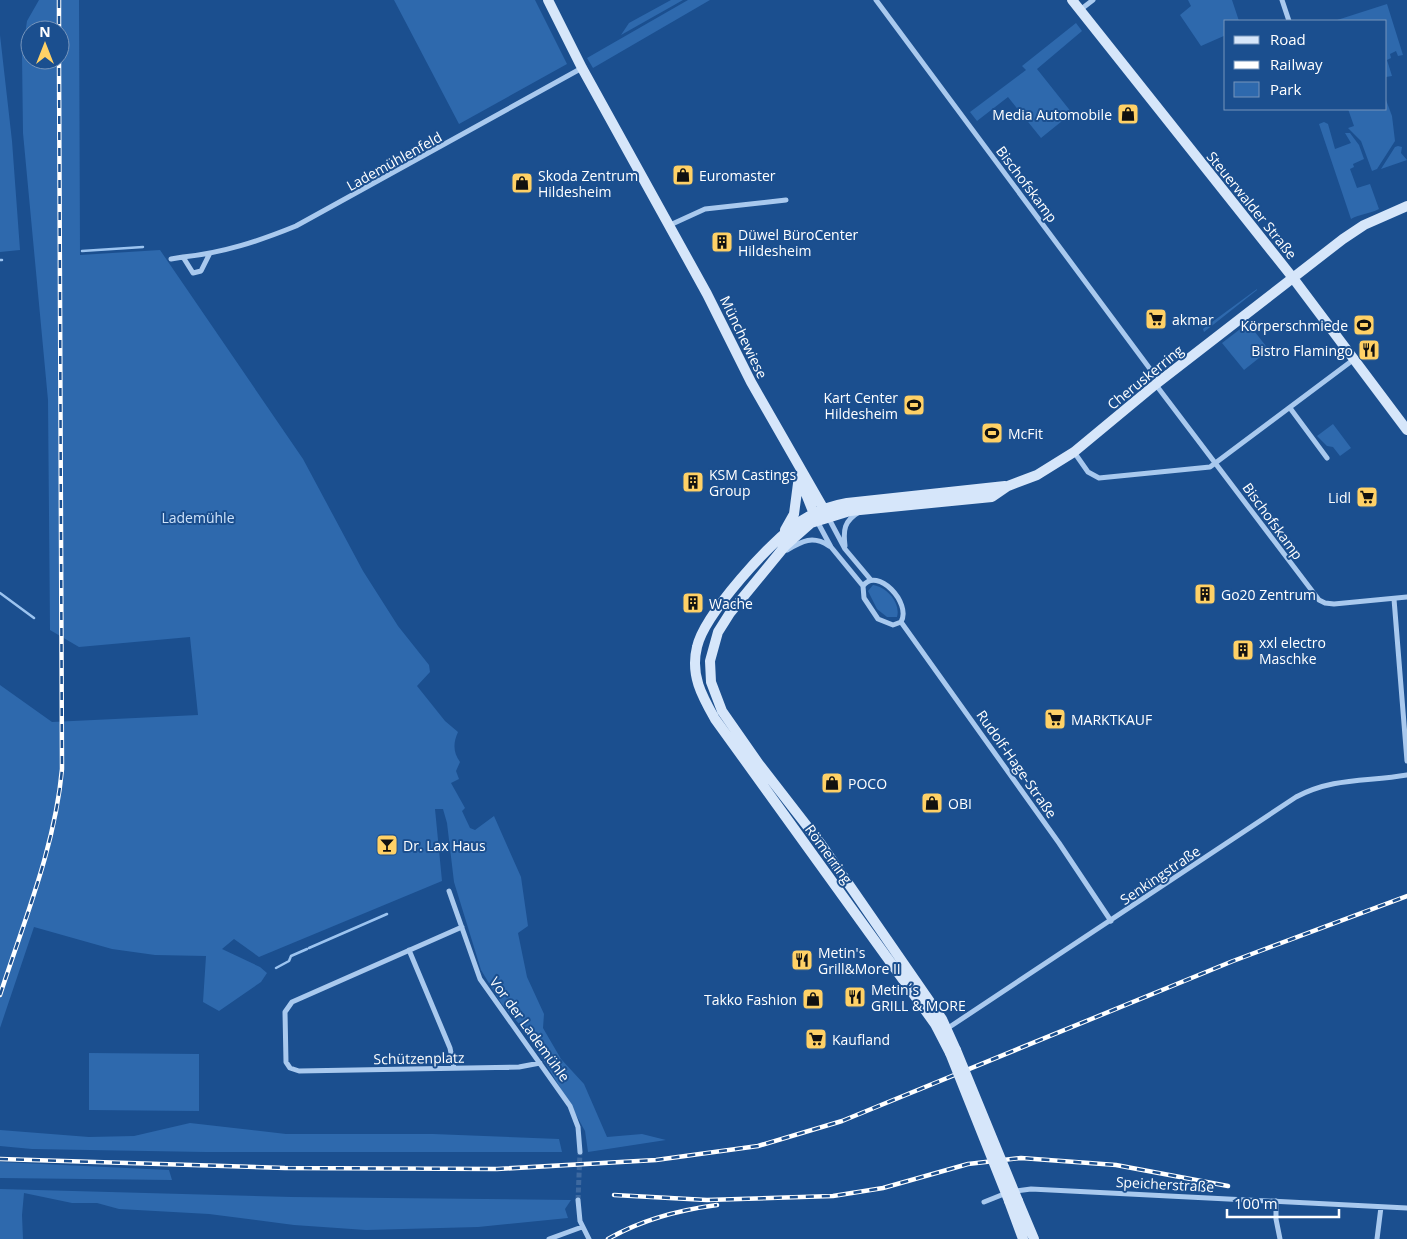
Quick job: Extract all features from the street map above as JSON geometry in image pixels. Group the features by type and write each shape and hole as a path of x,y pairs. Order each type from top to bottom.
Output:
{"main road":[{"name":"Münchewiese","path":"548,0 582,68 720,318 750,382 794,462 799,476 820,515"},
{"name":"Steuerwalder Straße","path":"1072,0 1293,278 1407,430"},
{"name":"Cheruskerring","path":"820,515 992,497 1008,486 1037,475 1074,452 1157,383 1355,230 1407,206"},
{"name":"Münchewiese","path":"794,462 808,478 820,515"},
{"name":"Münchewiese","path":"778,539 794,514 799,476"},
{"name":"Cheruskerring","path":"820,515 861,501 1008,486"},
{"name":"Römerring","path":"820,515 799,522 778,539 720,606 702,633 695,660 698,689 715,719 944,1031"},
{"name":"Römerring","path":"820,515 797,534 777,555 718,632 710,661 713,692 735,731 821,844 944,1031 1013,1201 1034,1239"},
{"name":"Römerring","path":"1013,1201 1022,1239"}],"street":[{"name":"Bischofskamp","path":"876,0 1215,462 1319,600 1334,604 1407,597"},
{"path":"1080,10 1093,0"},
{"path":"1282,0 1289,20"},
{"name":"Lademühlenfeld","path":"183,257 209,255 254,242 296,226 582,68"},
{"path":"670,225 706,209 786,200"},
{"path":"171,259 183,257 193,273 202,272 209,255"},
{"path":"1074,452 1088,472 1099,478 1204,469 1354,360"},
{"path":"1290,408 1327,458"},
{"path":"845,550 844,526 849,519 864,510"},
{"path":"820,515 831,547"},
{"path":"820,515 845,550 871,580"},
{"path":"777,555 810,539 818,539 831,547 863,586 864,598 878,620 893,625 900,622 904,612 902,604 888,586 876,580 871,580 863,586"},
{"path":"1394,599 1407,761"},
{"name":"Rudolf-Hage-Straße","path":"900,622 1059,843 1111,921"},
{"name":"Senkingstraße","path":"944,1031 1296,797 1312,789 1338,781 1407,775"},
{"name":"Vor der Lademühle","path":"450,891 483,984 574,1112 578,1127 580,1152"},
{"path":"454,1068 450,1048 409,950 462,927"},
{"name":"Schützenplatz","path":"409,950 288,1004 285,1012 285,1059 290,1068 299,1071 519,1067 540,1063"},
{"name":"Speicherstraße","path":"984,1202 1009,1192 1031,1188 1407,1208"},
{"path":"578,1200 582,1227 589,1239"},
{"path":"1276,1201 1276,1220 1280,1239"},
{"path":"1377,1239 1381,1207"},
{"path":"548,1239 582,1227"}],"green space":[{"name":"Lademühle","path":"39,0 79,0 80,255 160,250 303,459 363,571 398,626 429,665 430,672 417,686 445,721 458,732 454,747 460,762 456,771 459,779 451,783 465,808 462,811 470,828 475,830 494,816 521,877 528,926 518,933 527,977 544,1014 543,1028 561,1059 584,1084 607,1137 642,1134 666,1140 588,1152 585,1131 570,1104 520,1025 501,1003 481,970 454,882 447,823 443,809 435,809 442,881 259,957 234,939 222,949 260,967 267,973 261,982 219,1011 203,1002 206,956 155,955 112,949 34,927 0,1028 0,685 52,722 198,715 190,637 79,647 50,630 48,400 23,133 22,70 70,70 70,20 28,20"},
{"path":"394,0 535,0 567,64 459,124"},
{"path":"671,0 683,0 621,35 629,23"},
{"path":"688,0 710,0 593,68 587,58"},
{"path":"1188,0 1232,0 1239,20 1224,20 1224,36 1201,46 1180,15 1191,6"},
{"path":"1387,4 1403,55 1398,56 1396,51 1390,54 1391,58 1387,60 1387,20 1337,20"},
{"path":"1076,23 1082,31 1037,69 1072,113 1041,138 1008,97 977,121 970,112 1026,70 1022,66"},
{"path":"0,35 12,141 20,250 0,252"},
{"path":"1387,60 1392,76 1387,77"},
{"path":"1387,103 1392,116 1395,141 1377,169 1372,171 1361,141 1348,128 1354,126 1348,110 1387,110"},
{"path":"1324,122 1328,124 1335,149 1351,143 1345,133 1350,133 1359,145 1364,159 1353,164 1354,167 1350,169 1357,188 1370,184 1379,209 1351,219 1319,124"},
{"path":"1395,147 1402,147 1401,153 1407,160 1381,169"},
{"path":"1257,290 1204,332 1203,329"},
{"path":"1248,323 1269,350 1244,370 1222,343"},
{"path":"1333,424 1351,448 1340,456 1333,447 1327,446 1317,436"},
{"path":"873,585 878,586 892,596 897,606 897,617 887,617 877,609 868,591"},
{"path":"89,1053 199,1054 199,1111 89,1110"},
{"path":"190,1123 286,1134 433,1134 559,1139 562,1152 205,1152 32,1149 0,1146 0,1130 89,1137 134,1136"},
{"path":"0,1162 169,1170 172,1180 0,1178"},
{"path":"0,1189 292,1197 571,1200 565,1209 568,1218 478,1227 366,1230 294,1225 209,1214 119,1209 97,1203 72,1203 24,1193 22,1215 23,1239 0,1239"}],"waterway":[{"path":"82,251 143,247"},
{"path":"0,593 34,618"},
{"path":"309,948 387,914"},
{"path":"276,968 289,961 291,956 307,949"}],"tunnel":[{"path":"578,1200 580,1152"}],"railway":[{"path":"59,0 59,20"},
{"path":"0,995 46,855 53,827 62,769 59,70"},
{"path":"0,1159 285,1168 497,1169 656,1160 758,1146 842,1121 1233,961 1407,896"},
{"path":"614,1195 707,1200 833,1196 883,1188 968,1164 1021,1158 1116,1165 1228,1186"},
{"path":"608,1239 647,1221 717,1205"}],"place":[{"name":"Media Automobile","path":"1128,114"},
{"name":"Euromaster","path":"683,175"},
{"name":"Skoda Zentrum Hildesheim","path":"522,183"},
{"name":"Düwel BüroCenter Hildesheim","path":"722,242"},
{"name":"akmar","path":"1156,319"},
{"name":"Körperschmiede","path":"1364,325"},
{"name":"Bistro Flamingo","path":"1369,350"},
{"name":"Kart Center Hildesheim","path":"914,405"},
{"name":"McFit","path":"992,433"},
{"name":"KSM Castings Group","path":"693,482"},
{"name":"Lidl","path":"1367,497"},
{"name":"Go20 Zentrum","path":"1205,594"},
{"name":"Wache","path":"693,603"},
{"name":"xxl electro Maschke","path":"1243,650"},
{"name":"MARKTKAUF","path":"1055,719"},
{"name":"POCO","path":"832,783"},
{"name":"OBI","path":"932,803"},
{"name":"Dr. Lax Haus","path":"387,845"},
{"name":"Metin's Grill&More II","path":"802,960"},
{"name":"Metin´s GRILL & MORE","path":"855,997"},
{"name":"Takko Fashion","path":"813,999"},
{"name":"Kaufland","path":"816,1039"}]}
